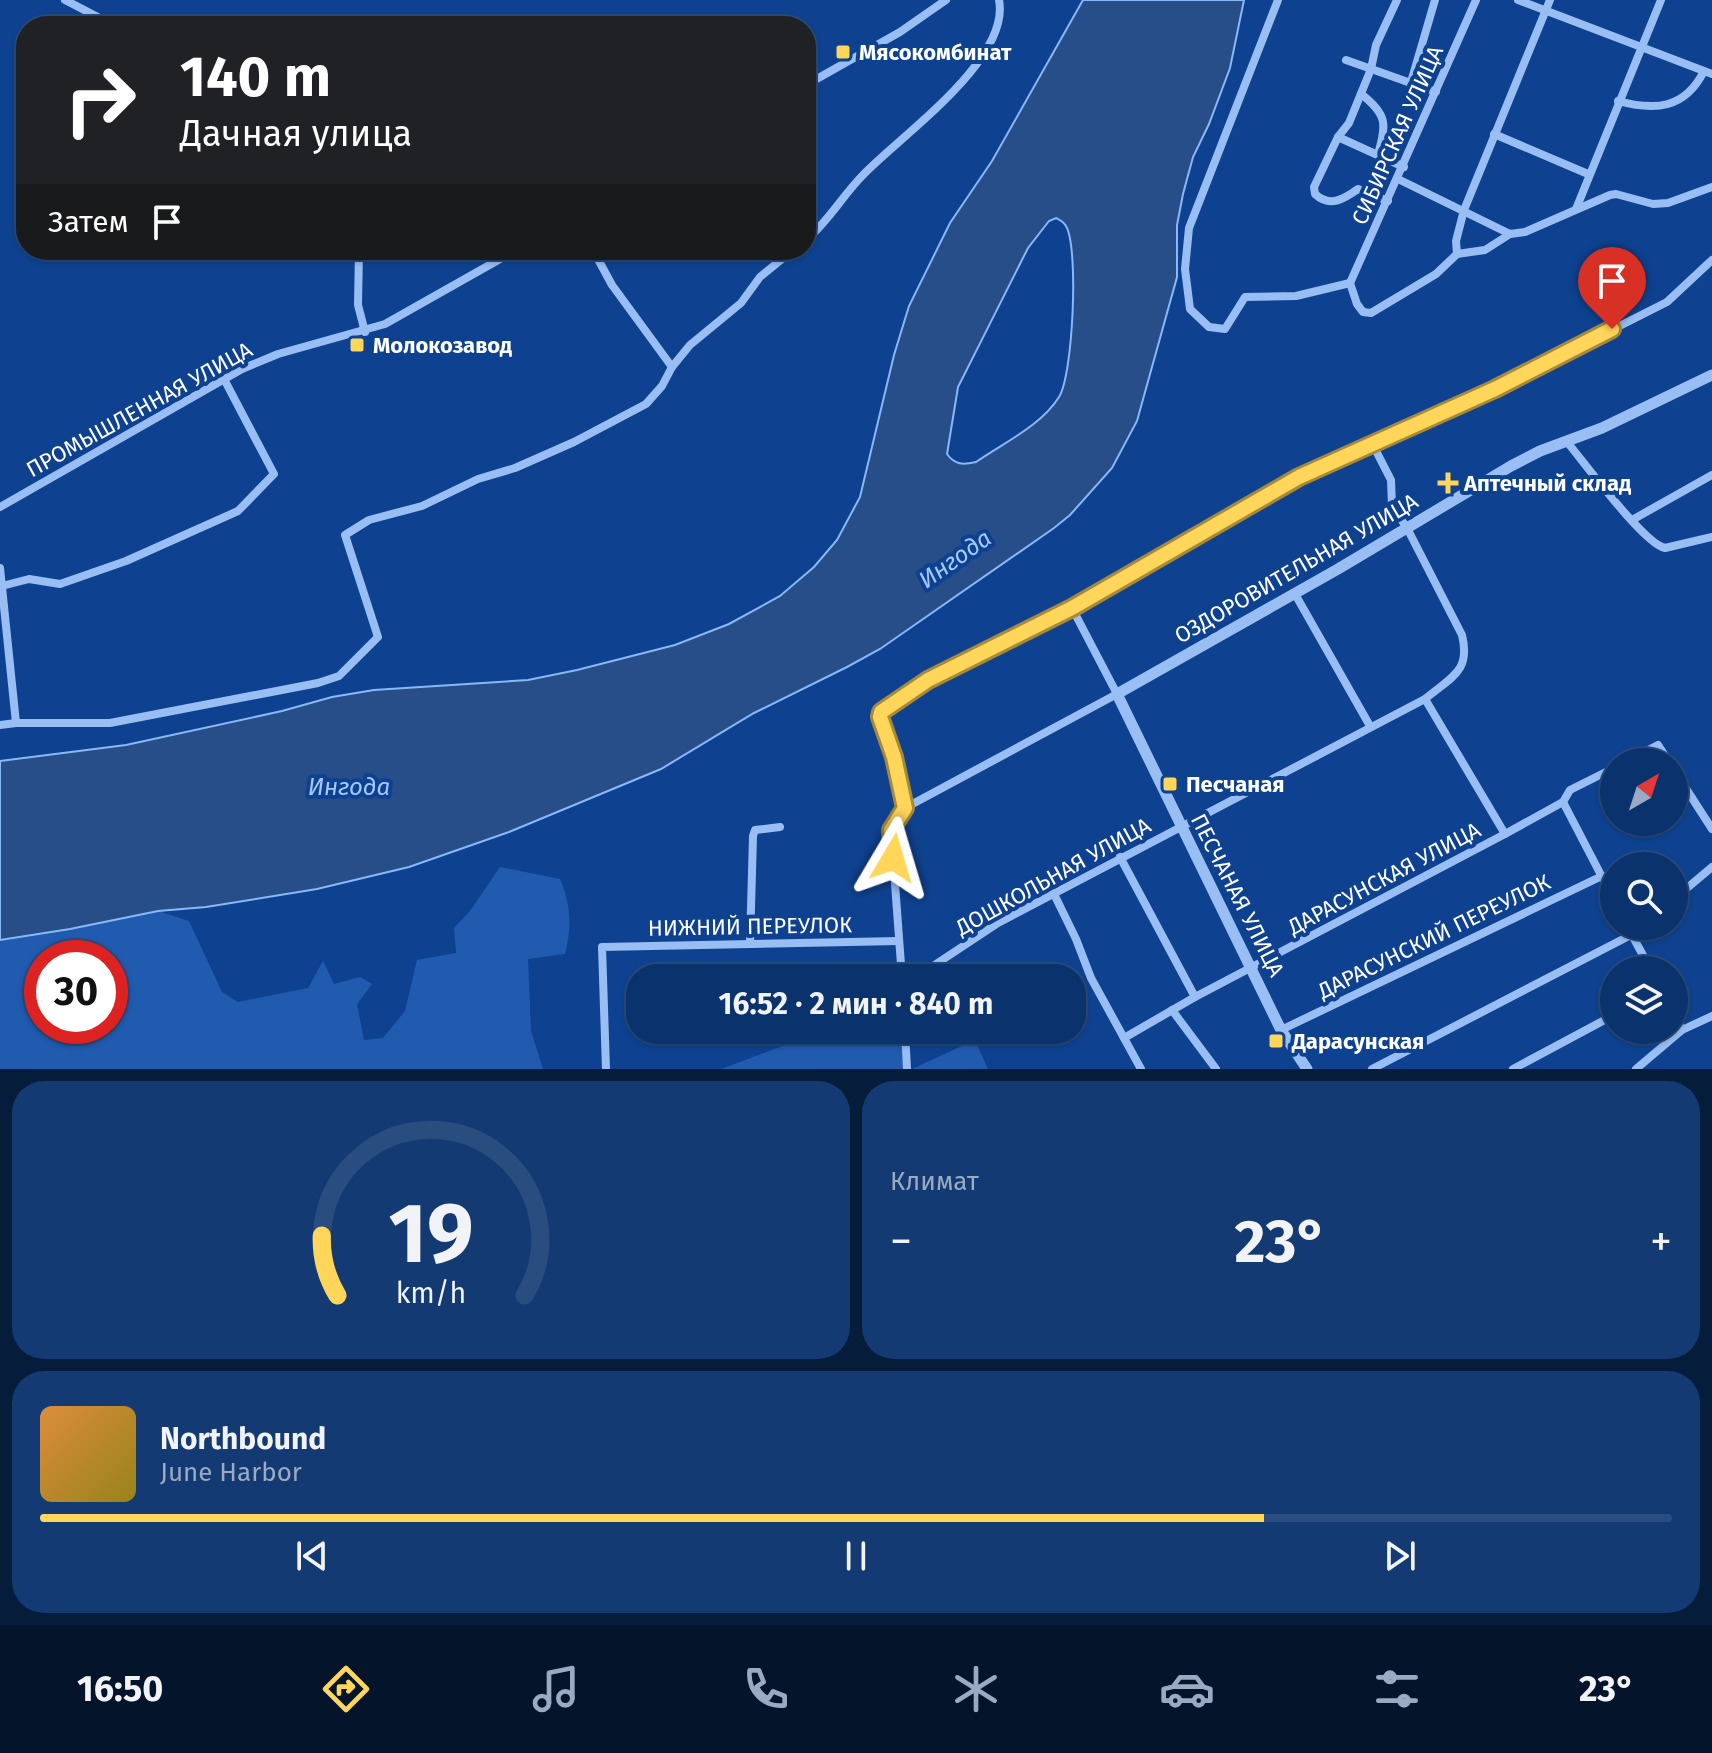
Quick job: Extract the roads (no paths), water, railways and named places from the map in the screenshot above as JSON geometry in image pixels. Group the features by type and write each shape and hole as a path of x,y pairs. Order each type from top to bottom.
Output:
{"street":[{"path":"65,0 96,16"},
{"path":"1278,0 1189,228 1185,269 1190,309 1209,327 1225,329 1245,297 1296,296 1350,283 1357,304 1363,312 1371,313 1436,274 1457,254 1485,250 1510,234 1525,232 1616,194 1653,204 1668,203 1712,187"},
{"path":"1388,201 1358,189 1342,201 1321,200 1315,194 1314,187 1338,137 1349,123 1371,69 1376,45 1397,0"},
{"path":"1411,82 1435,0"},
{"name":"СИБИРСКАЯ УЛИЦА","path":"1350,283 1476,0"},
{"path":"1518,0 1708,72 1685,97 1665,105 1648,109 1618,101"},
{"path":"1457,254 1456,241 1464,210 1550,0"},
{"path":"1576,209 1661,0"},
{"path":"816,79 900,32 944,1"},
{"path":"816,229 862,176 931,115 966,76 990,43 1000,5"},
{"path":"1346,60 1436,92"},
{"path":"1361,94 1382,115 1385,130 1378,154"},
{"path":"1494,134 1588,174"},
{"path":"1338,137 1352,146 1404,167"},
{"path":"1398,179 1510,234"},
{"path":"359,260 358,305 365,332"},
{"name":"ПРОМЫШЛЕННАЯ УЛИЦА","path":"0,507 224,379 278,354 385,324 498,260"},
{"path":"599,260 619,296 672,367"},
{"path":"0,725 110,723 318,683 339,676 378,637 345,535 369,520 422,506 478,479 515,468 574,442 646,404 690,345 741,303 760,277 781,260"},
{"path":"901,964 891,830 905,808 881,712 928,680 1072,608 1299,477 1495,389 1667,302 1712,260"},
{"name":"ОЗДОРОВИТЕЛЬНАЯ УЛИЦА","path":"905,808 1295,594 1511,466 1712,375"},
{"path":"2,586 29,579 60,584 126,561 238,511 274,474 224,379"},
{"path":"1567,442 1658,547 1712,537"},
{"name":"ДОШКОЛЬНАЯ УЛИЦА","path":"936,964 998,923 1425,699 1461,669 1467,653 1462,635 1407,528 1392,506 1391,480 1373,445"},
{"path":"1632,520 1712,475"},
{"path":"0,568 16,723"},
{"path":"1295,594 1370,726"},
{"name":"ПЕСЧАНАЯ УЛИЦА","path":"1072,608 1253,967 1281,1030 1307,1069"},
{"path":"1425,699 1505,834"},
{"name":"ДАРАСУНСКАЯ УЛИЦА","path":"1124,1038 1195,997 1563,802 1570,790 1600,775"},
{"path":"1688,792 1712,829"},
{"path":"1563,802 1600,872"},
{"path":"750,944 753,836 755,830 780,827"},
{"path":"1120,857 1195,997"},
{"path":"1688,887 1712,867"},
{"name":"ДАРАСУНСКИЙ ПЕРЕУЛОК","path":"1281,1030 1600,877"},
{"path":"1054,894 1091,978 1141,1069"},
{"path":"1372,1069 1611,940"},
{"name":"НИЖНИЙ ПЕРЕУЛОК","path":"606,1069 602,947 899,941"},
{"path":"1172,1010 1216,1069"},
{"path":"1688,1027 1712,1016"},
{"path":"1513,1069 1600,1022"},
{"path":"906,1044 907,1069"},
{"path":"1636,1069 1665,1044"}],"water":[{"name":"Ингода","path":"1083,0 1244,0 1230,68 1193,157 1183,194 1177,225 1177,277 1137,421 1112,468 1070,515 1054,528 880,649 754,713 661,769 509,832 409,867 317,889 206,907 158,911 0,940 0,761 126,745 374,690 528,680 577,670 675,645 729,624 780,596 814,567 837,540 860,497 909,306 950,223 992,161","holes":["1056,218 1066,226 1070,239 1073,284 1068,364 1059,397 1032,425 976,462 956,462 947,454 958,387 1028,248 1049,221"]}],"place":[{"name":"Мясокомбинат","path":"843,52"},
{"name":"Молокозавод","path":"357,345"},
{"name":"Аптечный склад","path":"1448,483"},
{"name":"Песчаная","path":"1170,784"},
{"name":"Дарасунская","path":"1276,1041"}]}
